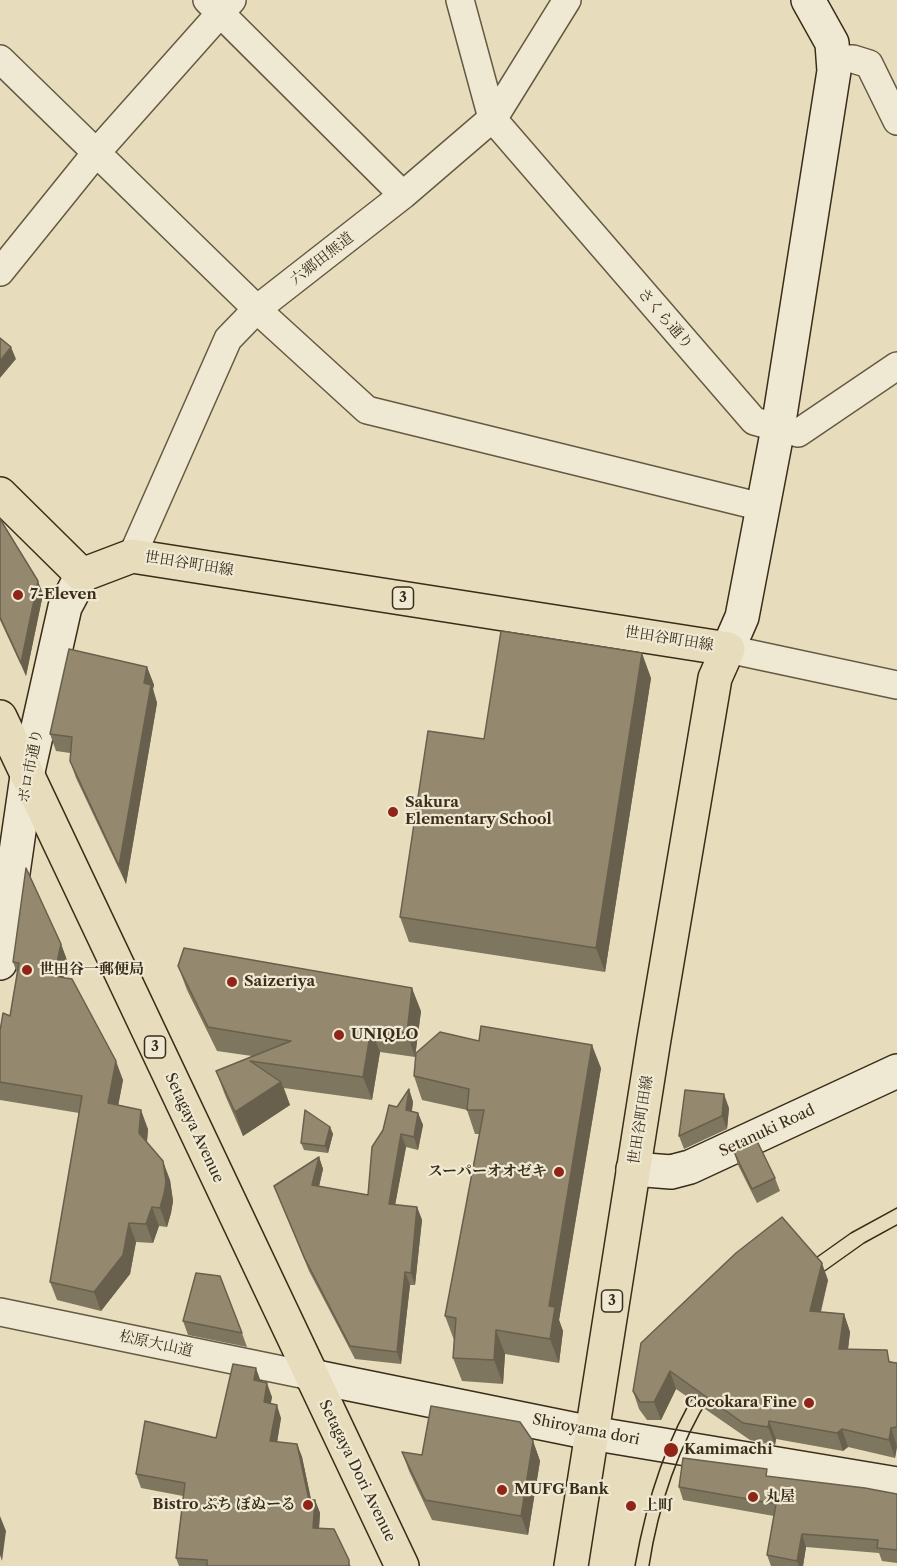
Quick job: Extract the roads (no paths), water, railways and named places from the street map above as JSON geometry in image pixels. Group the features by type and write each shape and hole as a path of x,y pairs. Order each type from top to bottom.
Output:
{"main road":[{"path":"0,494 82,575"},
{"name":"世田谷町田線","path":"82,575 132,556 728,649 715,678 591,1433"},
{"name":"Setagaya Avenue","path":"0,717 311,1376"},
{"name":"Setagaya Dori Avenue","path":"311,1376 402,1566"},
{"name":"3","path":"571,1566 591,1433"}],"street":[{"name":"さくら通り","path":"460,0 492,118 754,421 778,428"},
{"name":"六郷田無道","path":"132,556 228,339 257,309 404,195 492,118 567,0"},
{"path":"808,0 832,43 835,59 778,428 742,617 728,649 897,685"},
{"path":"0,272 220,4 404,195"},
{"path":"0,59 257,309 367,410 762,507"},
{"path":"835,59 853,59 869,64 897,120"},
{"path":"778,428 798,433 897,366"},
{"name":"ボロ市通り","path":"0,963 27,776 65,606 82,575"},
{"name":"Setanuki Road","path":"633,1169 671,1172 690,1167 897,1071"},
{"name":"松原大山道","path":"0,1312 311,1376"},
{"name":"Shiroyama dori","path":"311,1376 591,1433 897,1484"}],"tram line":[{"path":"803,1267 851,1233 897,1208"},
{"path":"812,1280 864,1243 897,1225"},
{"path":"635,1566 658,1473 676,1429 699,1387"},
{"path":"649,1566 658,1521 671,1477 689,1434 711,1394"}],"place":[{"name":"7-Eleven","path":"18,595"},
{"name":"Sakura Elementary School","path":"393,812"},
{"name":"世田谷一郵便局","path":"27,970"},
{"name":"Saizeriya","path":"232,982"},
{"name":"UNIQLO","path":"339,1035"},
{"name":"スーパーオオゼキ","path":"559,1172"},
{"name":"Cocokara Fine","path":"809,1403"},
{"name":"Kamimachi","path":"671,1450"},
{"name":"MUFG Bank","path":"502,1490"},
{"name":"丸屋","path":"753,1497"},
{"name":"Bistro ぷち ぼぬーる","path":"308,1505"},
{"name":"上町","path":"631,1506"}]}
